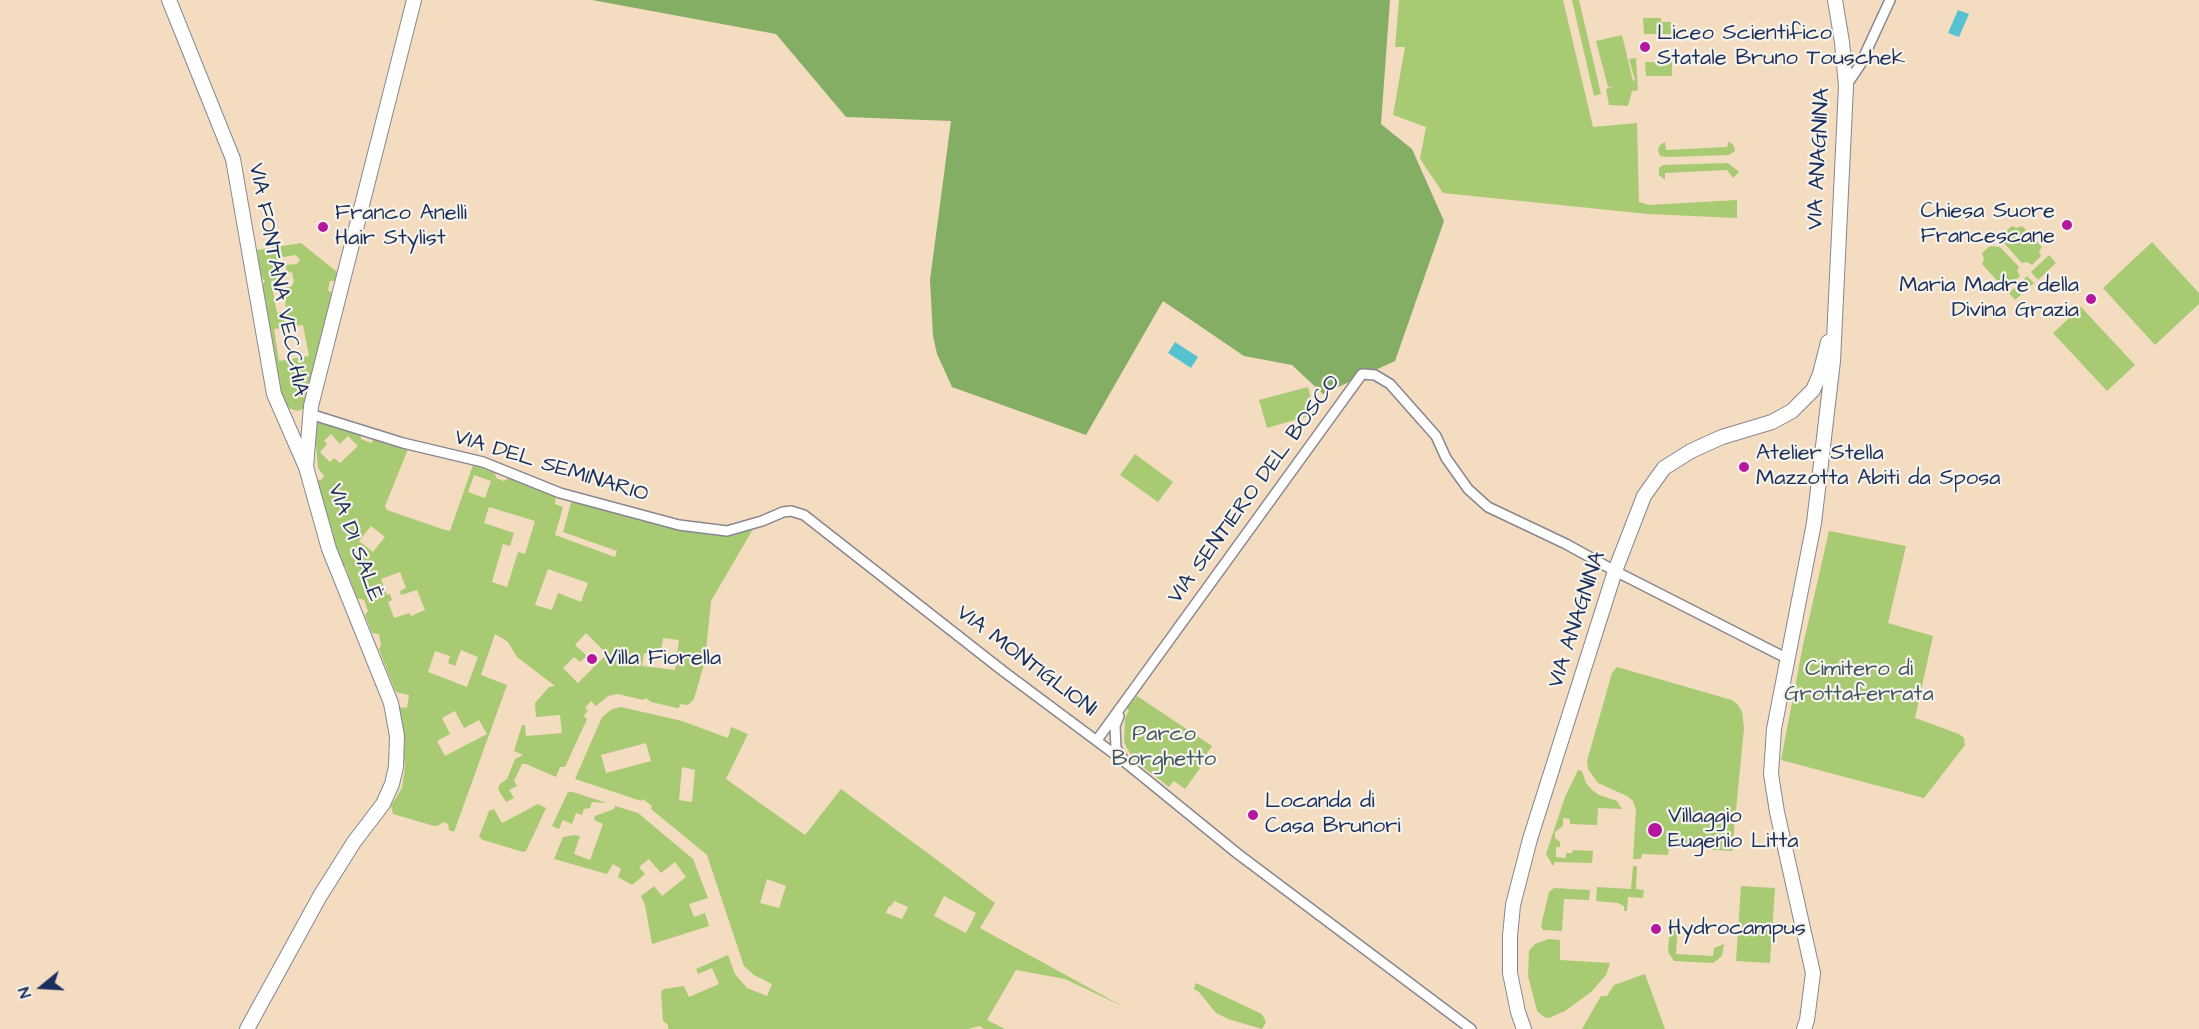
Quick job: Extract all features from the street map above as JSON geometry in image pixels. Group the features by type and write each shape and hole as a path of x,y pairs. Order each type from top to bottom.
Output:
{"main road":[{"name":"VIA FONTANA VECCHIA","path":"169,0 236,169 274,394 306,467"},
{"name":"VIA DI SALÈ","path":"247,1029 326,887 350,848 383,804 392,784 397,760 397,730 391,703 325,539 306,467 310,412 414,0"},
{"name":"VIA ANAGNINA","path":"1804,1029 1813,973 1777,812 1772,774 1774,729 1814,523 1828,412 1846,86 1842,39 1835,0"},
{"name":"VIA ANAGNINA","path":"1524,1029 1510,973 1513,905 1530,839 1615,571 1644,496 1664,468 1691,451 1722,437 1772,422 1792,411 1813,390 1820,374 1834,320"},
{"path":"1813,390 1823,396 1828,412"},
{"path":"280,410 288,417 295,418 310,412"}],"street":[{"path":"1846,86 1860,65 1890,0"},
{"name":"VIA SENTIERO DEL BOSCO","path":"1097,740 1362,374 1375,375 1390,384 1436,436 1446,458 1468,489 1488,507 1566,544 1788,659"},
{"name":"VIA DEL SEMINARIO","path":"310,412 403,443 483,462 560,493 679,525 727,531 783,512"},
{"name":"VIA MONTIGLIONI","path":"783,512 791,510 804,515 822,528 1003,671 1097,740 1238,854 1471,1029"},
{"name":"VIA SENTIERO DEL BOSCO","path":"1124,703 1115,726 1116,748 1125,762"}],"green space":[{"path":"592,0 1390,0 1381,124 1412,149 1444,221 1395,361 1323,394 1292,365 1244,356 1163,301 1086,435 952,387 937,354 933,336 930,280 951,121 846,117 776,34"},
{"path":"1399,0 1563,0 1593,127 1637,123 1639,202 1649,205 1737,200 1737,218 1648,214 1443,193 1420,159 1426,127 1393,115 1405,47 1395,47"},
{"path":"1572,0 1579,0 1601,94 1594,96"},
{"path":"1643,18 1661,18 1661,22 1671,22 1671,34 1644,34"},
{"path":"1622,35 1633,81 1635,80 1629,59 1636,58 1638,90 1632,91 1628,106 1609,105 1606,89 1614,86 1608,87 1596,41"},
{"path":"1645,62 1672,62 1672,76 1646,76"},
{"path":"1729,141 1735,151 1729,155 1666,157 1660,156 1658,150 1665,142 1666,150 1727,147"},
{"path":"1728,163 1739,172 1733,178 1727,170 1665,173 1665,180 1659,175 1659,168 1663,165"},
{"path":"2012,226 2017,228 2022,226 2042,247 2039,252 2041,256 2032,265 2027,262 2022,263 2004,243 2003,234"},
{"path":"2152,242 2199,293 2199,304 2155,345 2103,288"},
{"path":"301,243 337,272 335,281 330,281 328,290 332,293 306,403 303,409 298,411 288,408 281,400 261,287 265,281 260,277 257,250","holes":["296,255 300,260 297,264 286,265 287,273 292,272 293,277 280,279 277,258","293,277 294,282 291,287 279,288 281,295 285,295 286,311 277,313 271,281","303,325 309,356 279,361 274,329"]},
{"path":"1990,246 2000,247 2019,267 2017,271 2020,276 2010,285 2006,283 2001,285 1982,264 1984,259 1982,253"},
{"path":"2049,255 2056,263 2038,280 2031,272"},
{"path":"2027,276 2034,283 2015,300 2009,293"},
{"path":"2081,307 2135,365 2107,391 2053,333"},
{"path":"1308,387 1315,414 1267,428 1259,400"},
{"path":"314,421 361,435 361,439 371,443 374,439 408,449 385,506 387,510 450,531 473,465 495,473 496,478 504,481 509,478 556,495 555,504 563,507 555,535 615,557 617,551 563,532 571,503 576,501 689,532 727,535 753,529 711,601 705,661 694,699 688,705 680,704 679,708 651,702 646,698 643,700 618,694 608,696 596,706 591,701 585,708 588,710 584,716 587,719 565,767 560,767 556,777 522,764 514,781 517,786 509,790 514,798 506,802 498,789 500,784 507,779 515,759 523,755 514,751 522,725 525,725 526,736 562,733 560,715 536,717 535,703 549,687 555,686 517,657 508,642 495,634 481,675 507,685 454,832 449,830 448,824 443,822 434,826 393,814 391,806 402,788 405,768 399,707 407,708 409,695 396,692 379,649 381,645 379,634 372,633 365,615 368,611 364,600 357,598 345,566 342,566 316,480 321,480 324,476 318,468","holes":["331,434 340,444 348,436 358,446 340,463 334,458 330,462 320,452 327,444 324,441","474,475 491,481 485,498 468,492","489,507 535,521 525,554 518,552 507,587 492,582 503,544 510,546 514,533 484,523","371,526 385,537 373,552 359,541","548,569 588,583 581,602 558,593 552,610 535,605","400,572 406,588 400,591 401,595 417,590 425,610 411,616 409,613 394,618 388,602 392,600 390,594 387,595 381,579","586,633 607,654 578,683 563,668 574,657 580,662 587,656 575,645","663,638 679,640 675,670 642,666 644,653 661,655","461,650 478,657 467,687 428,672 435,651 450,656 448,663 455,666","455,711 464,728 479,720 487,734 445,756 437,741 450,734 442,718"]},
{"path":"1135,454 1173,482 1158,502 1120,475"},
{"name":"Cimitero di Grottaferrata","path":"1829,531 1906,546 1888,623 1933,636 1915,718 1959,734 1964,738 1965,745 1924,798 1781,760 1803,645"},
{"path":"1617,667 1732,700 1738,705 1742,712 1744,728 1732,851 1669,847 1668,855 1642,854 1641,859 1633,859 1636,810 1633,801 1598,783 1588,769 1587,761 1612,673"},
{"name":"Parco Borghetto","path":"1137,696 1212,746 1204,758 1206,760 1185,789 1174,781 1169,787 1134,760 1128,750 1124,742 1125,719 1129,710 1127,708"},
{"path":"621,707 682,721 728,738 731,727 748,734 726,779 805,835 841,789 995,903 980,928 1124,1007 1065,979 1016,970 987,1020 1005,1029 984,1029 980,1026 968,1029 668,1029 668,1025 663,1021 661,992 664,989 684,986 689,997 719,984 712,968 698,974 696,969 728,955 735,974 747,988 767,996 772,984 754,975 744,966 707,855 651,809 652,806 643,799 641,801 575,779 602,717 612,709","holes":["646,743 651,761 606,773 601,755","682,767 695,770 692,802 679,800","767,879 786,886 779,908 760,903","944,896 976,913 966,933 934,916","894,901 908,907 902,919 886,913"]},
{"path":"1578,770 1582,771 1586,783 1592,790 1617,801 1622,809 1598,808 1597,825 1570,824 1570,819 1563,818 1563,826 1555,832 1555,838 1560,842 1560,847 1556,847 1556,857 1566,858 1566,853 1572,853 1573,850 1593,851 1592,863 1555,862 1553,866 1546,854 1565,797"},
{"path":"568,792 607,803 592,802 590,808 584,809 582,815 576,813 572,824 563,820 559,829 552,826"},
{"path":"538,804 546,808 526,851 523,852 479,837 489,811 494,809 502,823"},
{"path":"615,806 638,813 693,859 708,898 689,904 694,917 705,913 709,926 652,944 645,905 641,896 654,886 662,896 686,877 675,862 661,873 649,859 639,867 645,874 632,885 618,877 621,869 613,864 607,874 554,859 563,837 575,835 580,836 574,854 590,860 603,824 594,820 595,816 614,809"},
{"path":"1633,866 1637,866 1636,889 1644,890 1643,898 1628,897 1627,911 1624,911 1624,906 1618,903 1596,901 1597,887 1631,889"},
{"path":"1741,886 1775,888 1770,963 1736,961"},
{"path":"1554,888 1590,890 1589,900 1564,899 1562,931 1543,930 1541,926 1549,892"},
{"path":"1670,923 1678,924 1676,954 1713,956 1714,948 1724,944 1722,956 1713,963 1674,961 1668,952"},
{"path":"1549,939 1560,940 1560,960 1610,963 1606,975 1591,992 1565,1011 1549,1018 1537,1011 1528,976 1529,951 1535,944"},
{"path":"1645,974 1665,1029 1582,1029 1601,996 1607,996 1614,985"},
{"path":"1196,983 1262,1014 1266,1022 1262,1029 1216,1013 1194,989"}],"water":[{"path":"1958,10 1969,14 1959,37 1948,33"},
{"path":"1175,342 1198,357 1191,368 1168,353"}],"place":[{"name":"Liceo Scientifico Statale Bruno Touschek","path":"1645,47"},
{"name":"Chiesa Suore Francescane","path":"2067,225"},
{"name":"Franco Anelli Hair Stylist","path":"323,227"},
{"name":"Maria Madre della Divina Grazia","path":"2091,299"},
{"name":"Atelier Stella Mazzotta Abiti da Sposa","path":"1744,467"},
{"name":"Villa Fiorella","path":"592,659"},
{"name":"Locanda di Casa Brunori","path":"1253,815"},
{"name":"Villaggio Eugenio Litta","path":"1655,830"},
{"name":"Hydrocampus","path":"1656,929"}]}
